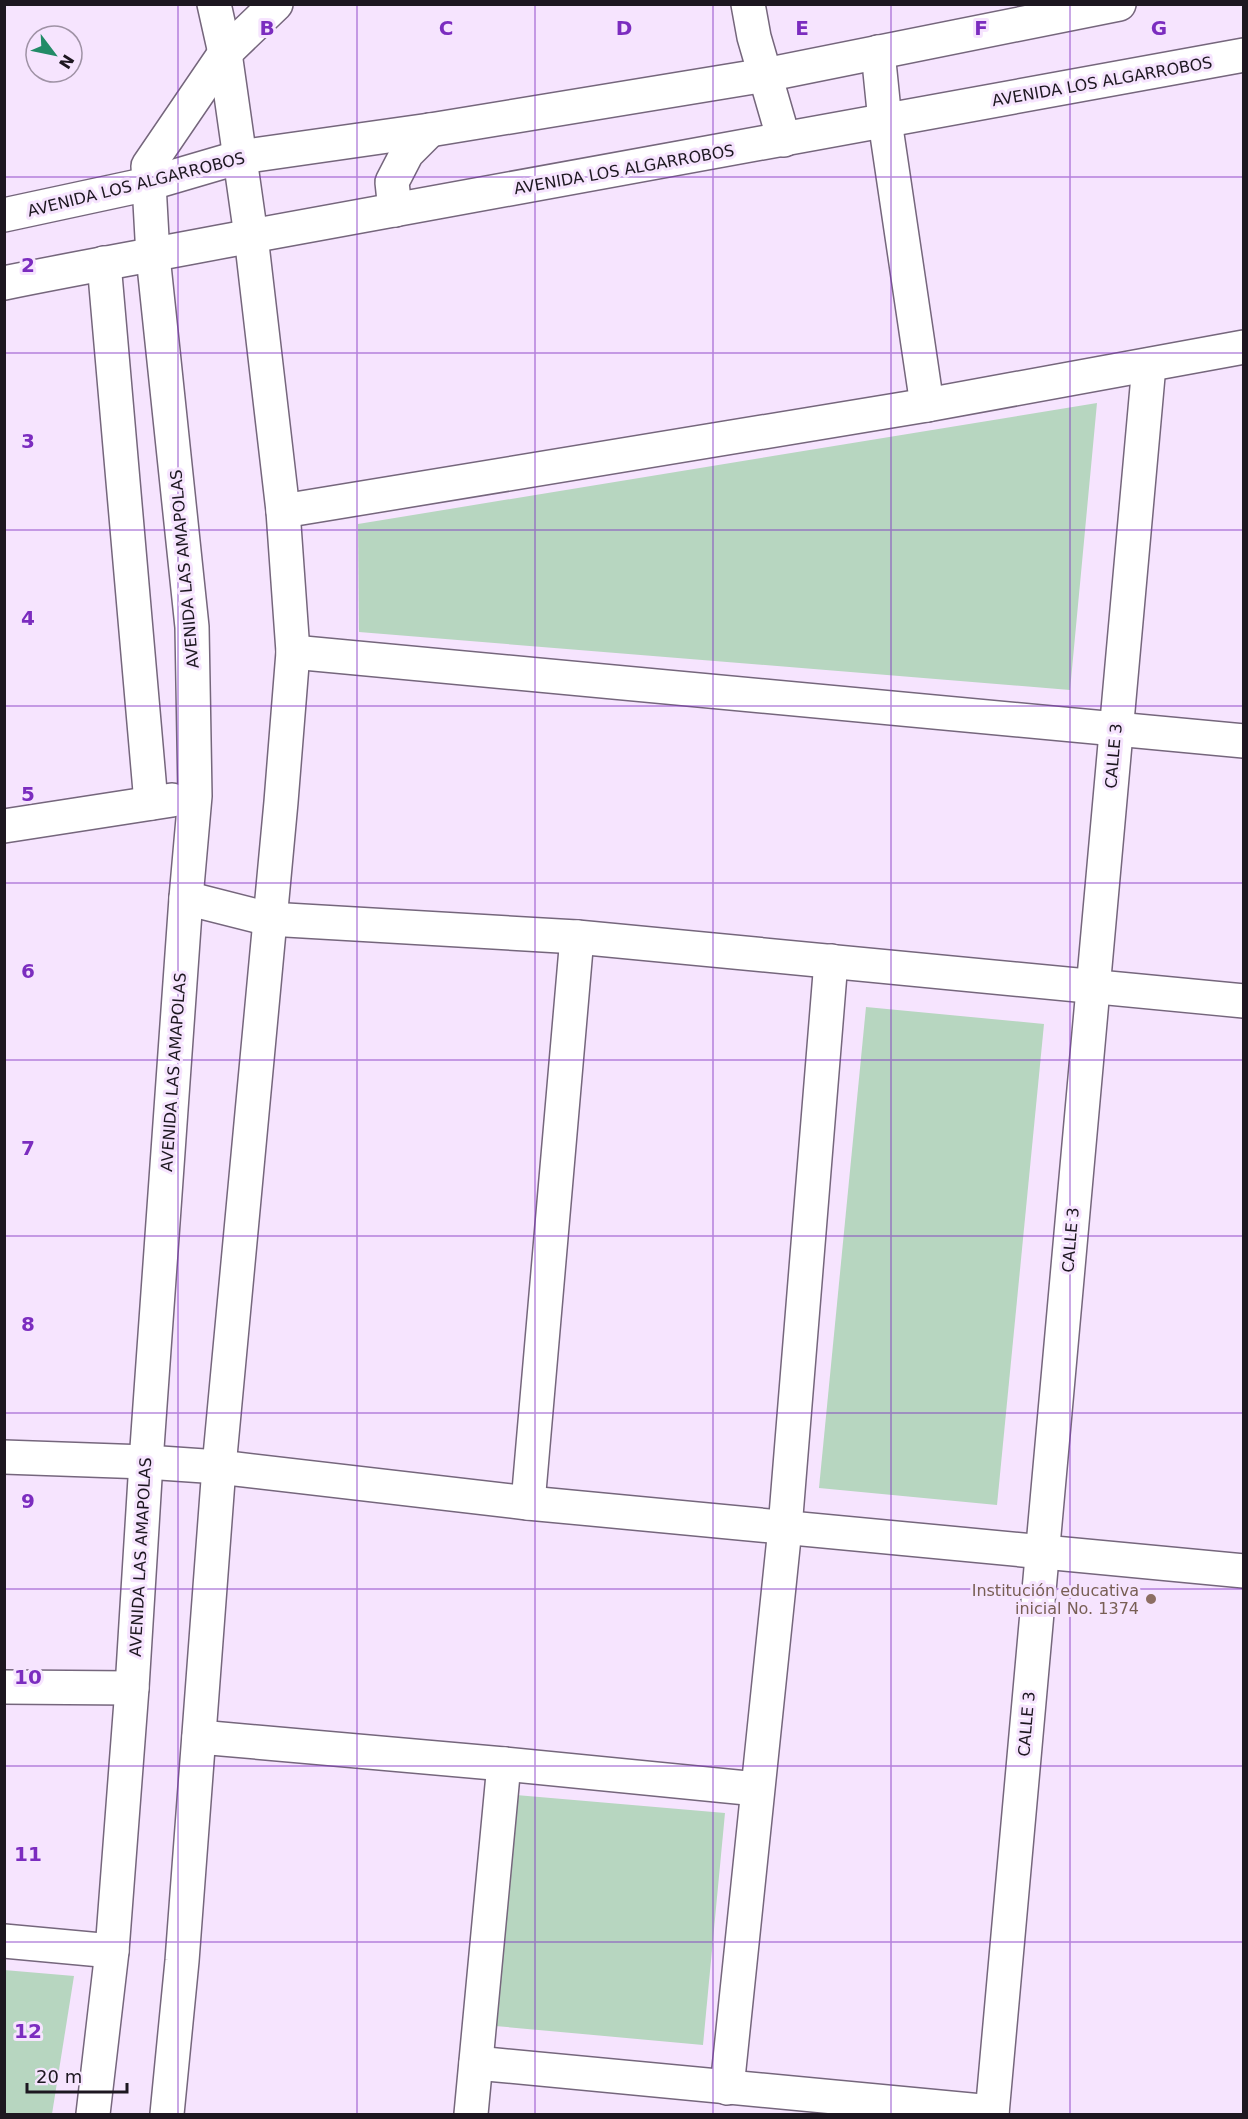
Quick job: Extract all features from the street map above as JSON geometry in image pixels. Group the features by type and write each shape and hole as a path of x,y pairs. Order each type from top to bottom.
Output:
{"street":[{"path":"167,2115 182,1961 219,1467 281,802 292,652 283,511 252,236 225,53 214,4"},
{"name":"AVENIDA LAS AMAPOLAS","path":"93,2115 112,1951 195,796 192,627 153,256 148,166 225,53 276,4"},
{"path":"748,4 754,37 784,140"},
{"name":"AVENIDA LOS ALGARROBOS","path":"4,216 148,184 240,157 430,130 765,75 1119,4"},
{"path":"878,52 885,122 927,405"},
{"name":"AVENIDA LOS ALGARROBOS","path":"4,283 1244,55"},
{"path":"395,210 392,182 407,153 430,130"},
{"path":"104,263 151,803"},
{"path":"283,511 927,405 1244,347"},
{"name":"CALLE 3","path":"992,2113 1149,365"},
{"path":"292,652 1244,741"},
{"path":"4,826 195,796"},
{"path":"186,898 269,919 577,937 1244,1001"},
{"path":"528,1503 577,937"},
{"path":"727,2088 785,1528 831,961"},
{"path":"4,1457 219,1467 528,1503 1244,1571"},
{"path":"4,1687 132,1688"},
{"path":"199,1737 758,1789"},
{"path":"471,2115 504,1764"},
{"path":"4,1941 112,1951"},
{"path":"476,2063 992,2113"}],"green space":[{"path":"1097,403 1070,690 359,632 358,524"},
{"path":"866,1007 1044,1024 997,1505 819,1488"},
{"path":"516,1795 725,1813 703,2045 495,2026"},
{"path":"4,1970 74,1976 52,2114 5,2114"}],"place":[{"name":"Institución educativa inicial No. 1374","path":"1151,1599"}]}
